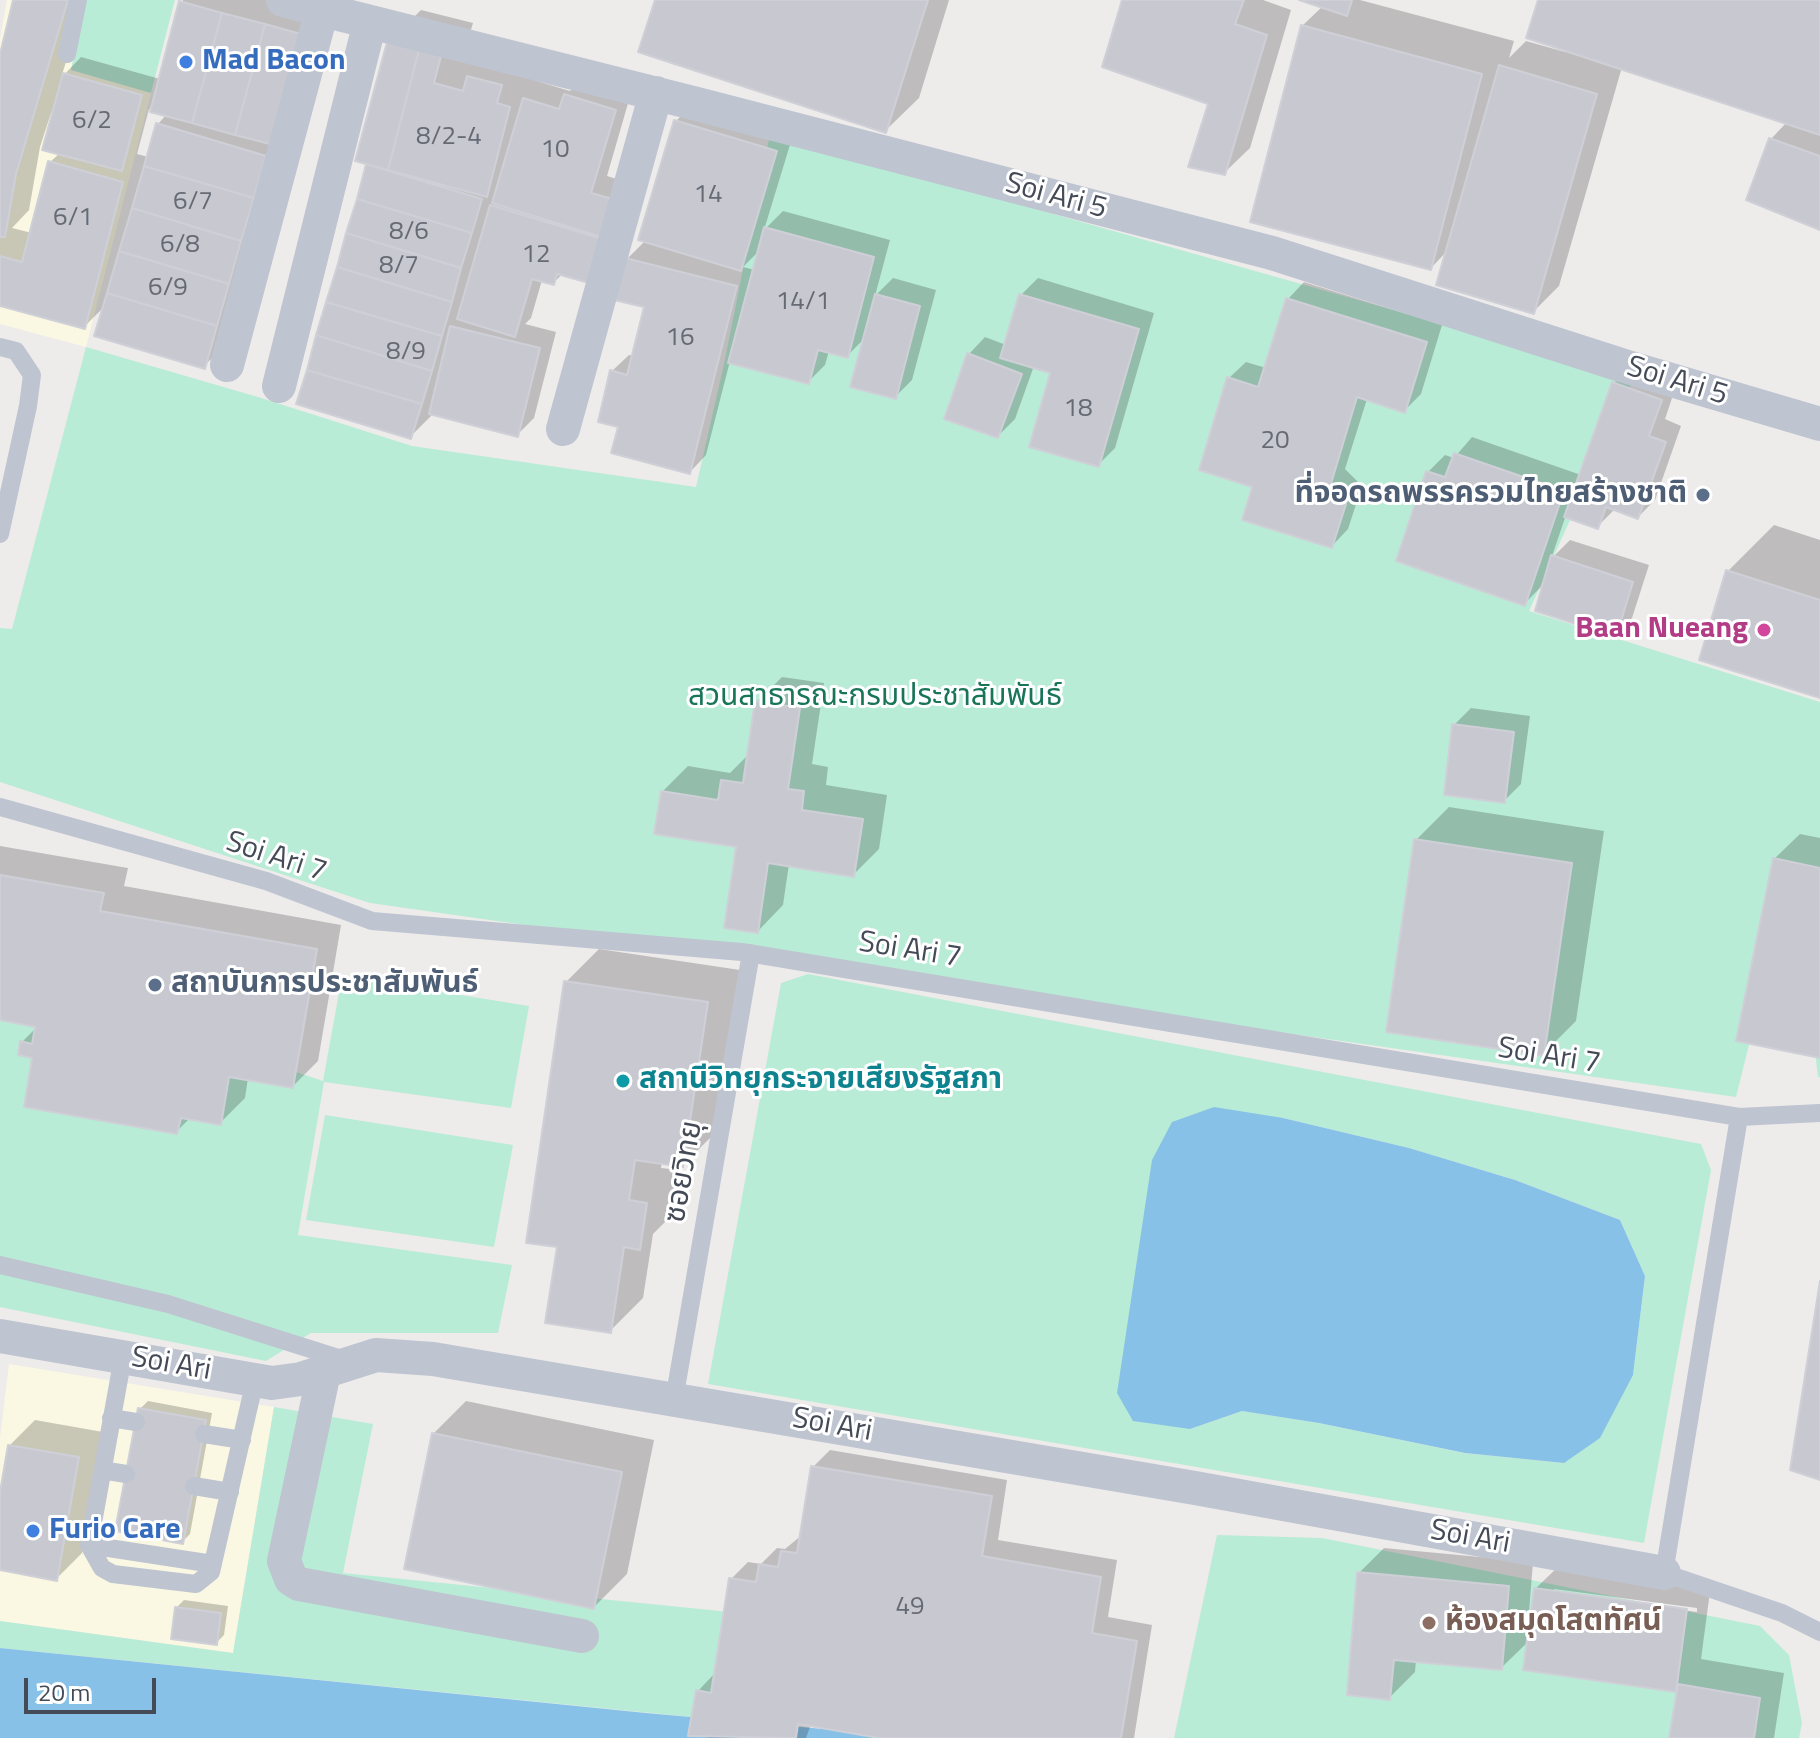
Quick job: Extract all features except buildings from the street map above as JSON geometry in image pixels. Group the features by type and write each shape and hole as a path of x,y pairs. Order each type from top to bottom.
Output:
{"street":[{"name":"Soi Ari 5","path":"283,0 1272,253 1624,366 1820,424"},
{"path":"227,365 322,10"},
{"path":"279,386 370,22"},
{"path":"563,429 656,93"},
{"name":"Soi Ari","path":"0,1336 272,1383 301,1379 376,1355 433,1359 1195,1488 1664,1573"},
{"path":"340,1368 284,1561 291,1579 299,1584 582,1636"}],"lane":[{"path":"67,54 78,0"},
{"path":"0,347 16,351 32,375 0,534"},
{"name":"Soi Ari 7","path":"0,807 266,881 372,921 751,953 1739,1117 1820,1113"},
{"name":"ซอยวิทยุ","path":"674,1400 751,953"},
{"path":"1739,1117 1664,1573 1782,1613 1820,1632"},
{"path":"0,1265 168,1304 340,1368"},
{"path":"123,1357 89,1545 102,1568 113,1574 196,1584 211,1572 255,1380"},
{"path":"111,1418 136,1422"},
{"path":"204,1434 242,1440"},
{"path":"102,1470 126,1474"},
{"path":"194,1486 230,1492"}],"shaded area":[{"path":"7,0 175,0 86,347 0,324 0,39"},
{"path":"9,1364 274,1407 233,1653 0,1621 0,1438"}],"green space":[{"path":"84,0 175,0 151,93 71,70"},
{"name":"สวนสาธารณะกรมประชาสัมพันธ์","path":"770,134 1634,378 1529,611 1820,702 1820,1077 1793,868 1736,1097 370,903 0,782 0,628 12,629 86,347 412,446 696,487"},
{"path":"0,972 323,1081 342,976 529,1006 511,1108 324,1082 298,1235 512,1265 498,1333 311,1333 266,1361 0,1307"},
{"path":"808,974 1701,1144 1711,1170 1644,1543 708,1384 781,983","holes":["1283,1118 1409,1148 1515,1180 1620,1220 1645,1276 1633,1375 1564,1463 1464,1453 1319,1423 1242,1411 1190,1429"]},
{"path":"325,1115 513,1145 494,1247 306,1220"},
{"path":"274,1407 373,1424 343,1573 740,1613 711,1719 0,1648 0,1621 233,1653"},
{"path":"1217,1535 1322,1538 1760,1626 1789,1655 1802,1723 1799,1738 1174,1738"}],"water":[{"path":"1214,1107 1283,1118 1409,1148 1515,1180 1620,1220 1645,1276 1633,1375 1600,1438 1564,1463 1465,1453 1319,1423 1242,1411 1190,1429 1133,1421 1117,1393 1152,1160 1172,1122"},
{"path":"0,1648 646,1713 923,1738 0,1738"}],"place":[{"name":"Mad Bacon","path":"186,62"},
{"name":"ที่จอดรถพรรครวมไทยสร้างชาติ","path":"1703,495"},
{"name":"Baan Nueang","path":"1764,630"},
{"name":"สถาบันการประชาสัมพันธ์","path":"155,985"},
{"name":"สถานีวิทยุกระจายเสียงรัฐสภา","path":"623,1081"},
{"name":"Furio Care","path":"33,1531"},
{"name":"ห้องสมุดโสตทัศน์","path":"1429,1623"}]}
